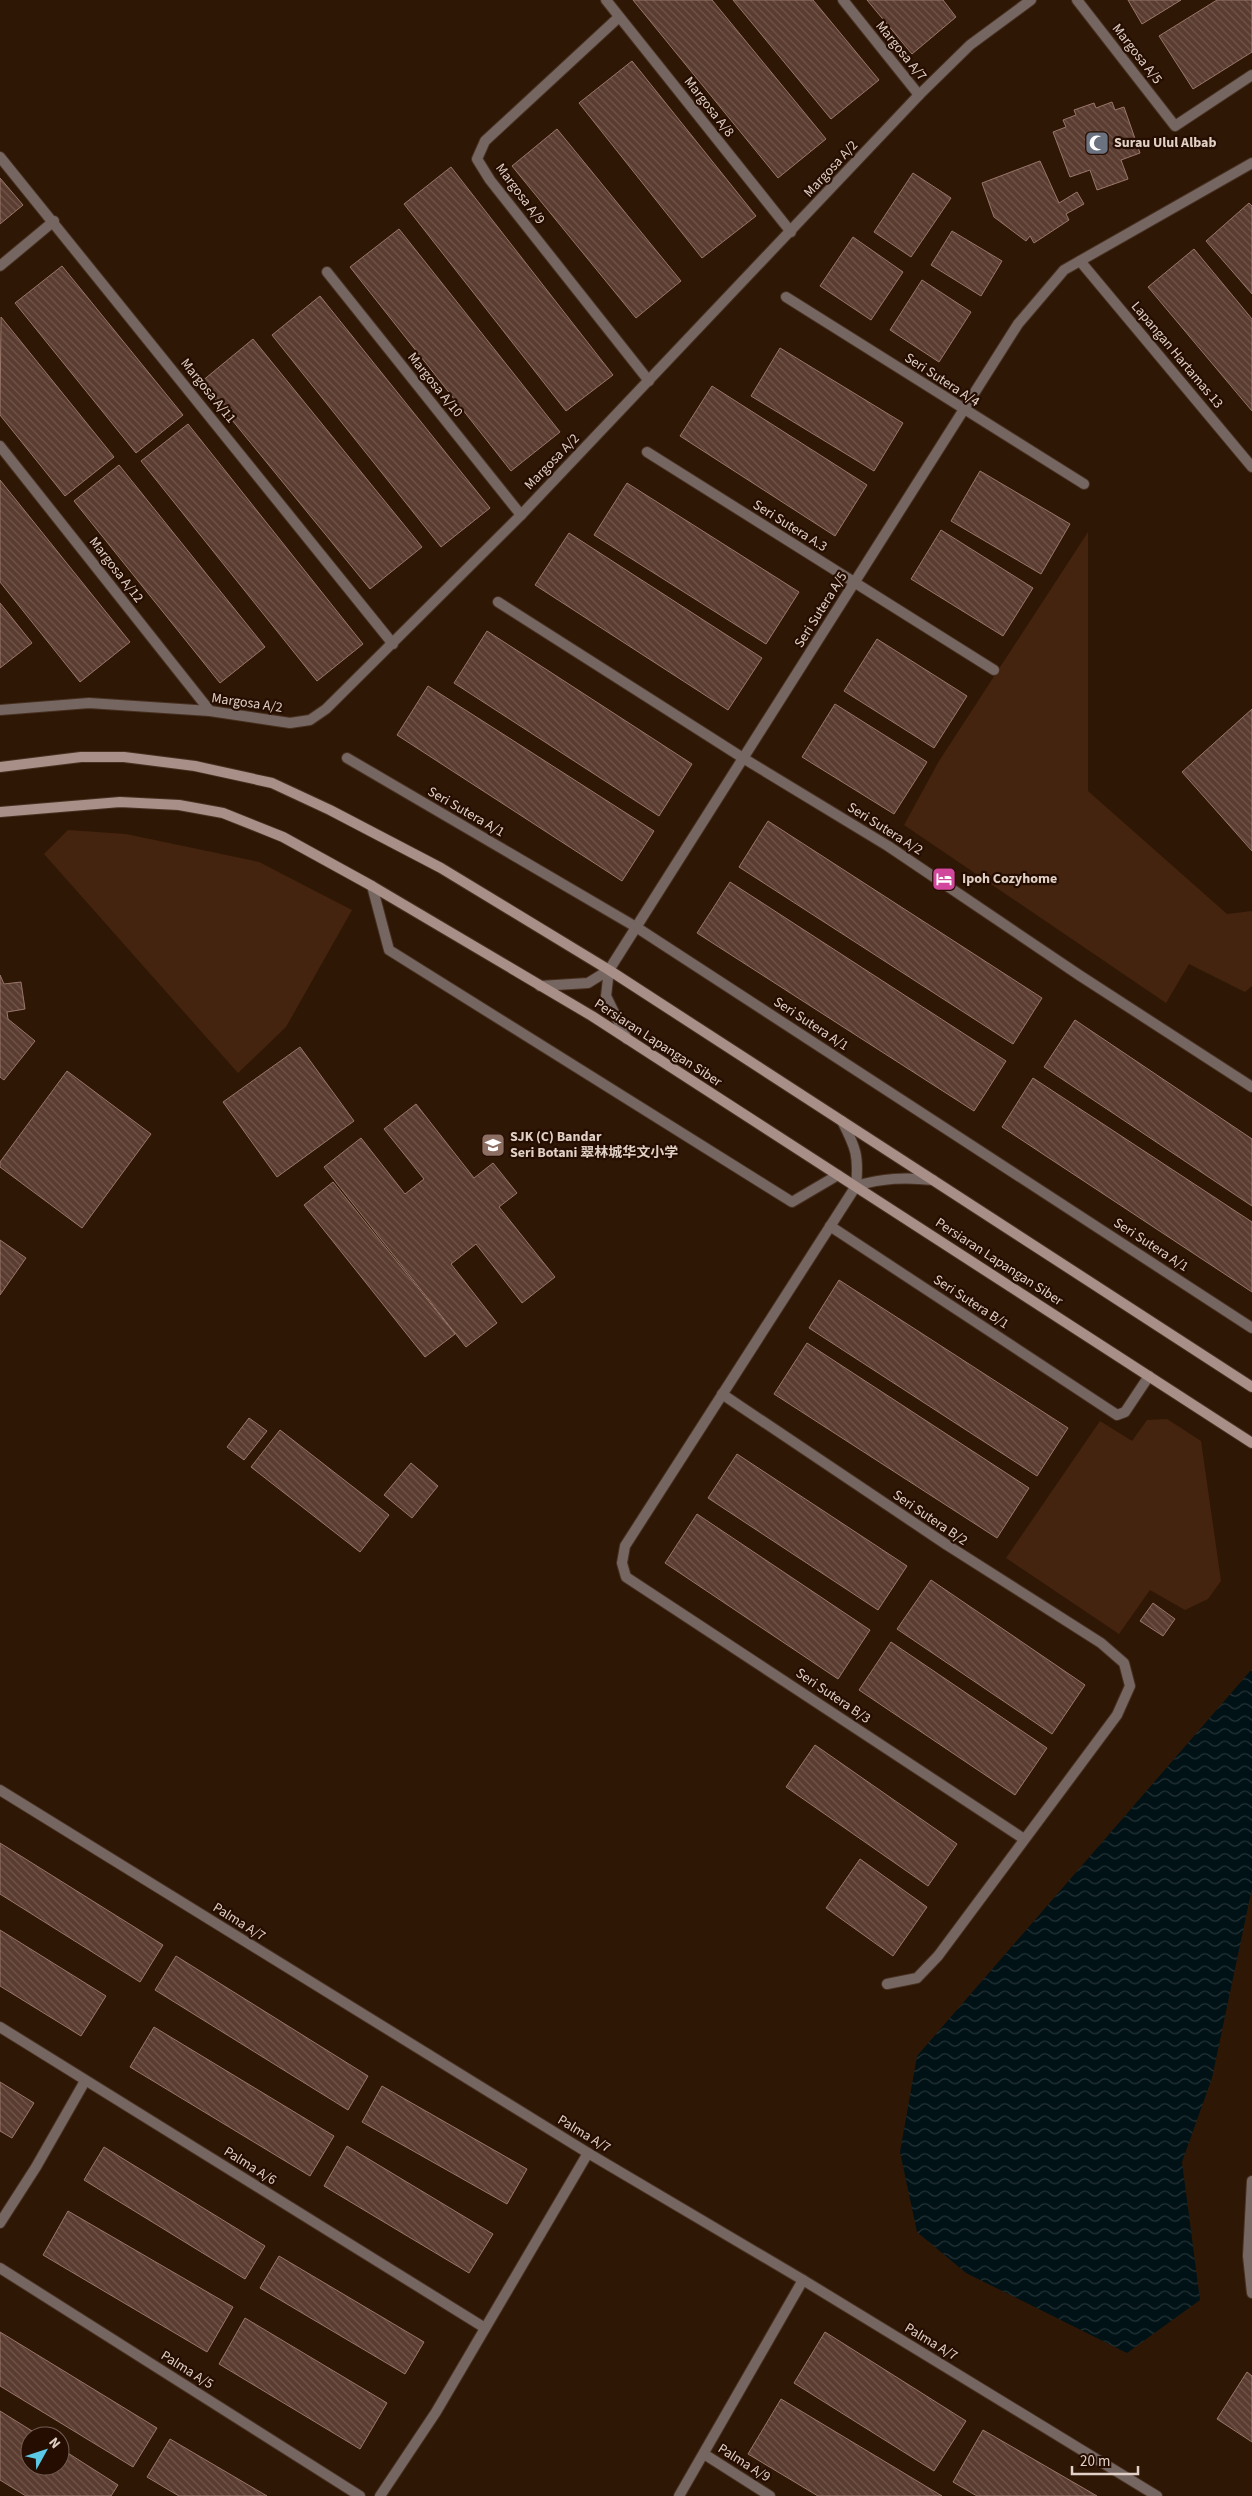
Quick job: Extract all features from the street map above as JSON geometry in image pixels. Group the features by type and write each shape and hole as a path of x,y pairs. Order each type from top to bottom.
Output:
{"main road":[{"path":"0,767 81,757 124,757 195,766 272,783 441,868 609,970 1252,1387"},
{"path":"0,760 38,762"},
{"name":"Persiaran Lapangan Siber","path":"0,812 120,802 179,805 223,813 283,837 372,886 627,1039 1252,1443"}],"street":[{"name":"Margosa A/8","path":"606,0 790,232"},
{"name":"Margosa A/7","path":"843,0 919,95"},
{"name":"Margosa A/2","path":"0,710 89,703 210,711 290,723 310,720 326,709 521,515 919,95 970,45 1031,0"},
{"name":"Margosa A/5","path":"1076,0 1175,126 1252,75"},
{"name":"Margosa A/9","path":"620,17 485,141 477,158 490,180 649,381"},
{"name":"Margosa A/11","path":"0,157 54,221 393,644"},
{"path":"1080,261 1252,163"},
{"path":"0,266 54,221"},
{"name":"Seri Sutera A/5","path":"609,970 1018,324 1064,270 1080,261"},
{"name":"Lapangan Hartamas 13","path":"1080,261 1252,467"},
{"name":"Margosa A/10","path":"327,272 521,515"},
{"name":"Seri Sutera A/4","path":"786,297 963,410 1084,484"},
{"name":"Margosa A/12","path":"0,446 210,711"},
{"name":"Seri Sutera A.3","path":"648,452 994,670"},
{"name":"Seri Sutera A/2","path":"498,602 743,758 888,846 1079,975 1252,1087"},
{"name":"Seri Sutera A/1","path":"347,758 636,927 1252,1328"},
{"path":"372,886 389,950 792,1202 838,1175"},
{"path":"540,986 588,983 609,970"},
{"path":"609,970 606,996 627,1039"},
{"path":"722,1394 856,1186 858,1162 852,1140 842,1121"},
{"path":"856,1186 880,1179 906,1177 933,1180"},
{"name":"Seri Sutera B/1","path":"830,1226 1117,1415 1125,1412 1149,1376"},
{"name":"Seri Sutera B/3","path":"722,1394 625,1546 622,1563 626,1577 1024,1839"},
{"name":"Seri Sutera B/2","path":"722,1394 947,1546 1101,1643 1124,1663 1130,1686 1117,1716 1024,1839"},
{"name":"Palma A/7","path":"0,1790 588,2153 803,2280 1157,2496"},
{"path":"887,1984 917,1978 938,1956 1024,1839"},
{"name":"Palma A/6","path":"0,2027 485,2328"},
{"path":"0,2223 86,2081"},
{"path":"380,2496 436,2412 588,2153"},
{"path":"1252,2181 1248,2256 1252,2293"},
{"name":"Palma A/5","path":"0,2268 360,2496"},
{"path":"679,2496 803,2280"},
{"name":"Palma A/9","path":"704,2454 770,2496"}],"shaded area":[{"path":"1088,532 1088,791 1227,914 1252,911 1252,986 1245,992 1189,964 1166,1003 904,825 939,761"},
{"path":"68,830 126,834 259,862 352,910 286,1027 238,1073 44,854"},
{"path":"1167,1419 1201,1441 1221,1581 1208,1599 1185,1610 1150,1590 1119,1634 1006,1558 1100,1421 1132,1441 1147,1420"}],"water":[{"path":"1252,1669 1252,1888 1212,2078 1182,2162 1200,2300 1127,2353 966,2273 917,2232 900,2152 917,2056"}],"building":[{"path":"633,0 712,0 826,139 778,178"},
{"path":"733,0 813,0 879,80 831,119"},
{"path":"867,0 943,0 956,17 912,54"},
{"path":"1128,0 1181,0 1142,24"},
{"path":"1217,0 1252,0 1252,52 1193,89 1159,36"},
{"path":"632,61 756,216 702,258 579,103"},
{"name":"Surau Ulul Albab","path":"1112,102 1115,110 1124,107 1140,153 1121,160 1128,179 1097,190 1090,170 1070,177 1053,132 1066,127 1063,120 1076,115 1074,110 1094,103 1096,108"},
{"path":"557,129 681,281 636,318 512,166"},
{"path":"1040,161 1059,203 1077,192 1084,204 1066,214 1069,220 1034,243 1030,236 1026,241 994,217 982,183"},
{"path":"451,167 613,375 566,411 404,204"},
{"path":"913,173 951,198 911,257 874,232"},
{"path":"0,178 23,205 0,224"},
{"path":"1249,203 1252,206 1252,294 1206,241"},
{"path":"399,229 560,432 511,471 350,267"},
{"path":"952,231 1002,261 981,296 931,265"},
{"path":"853,237 903,272 871,320 820,286"},
{"path":"1194,249 1252,319 1252,411 1148,287"},
{"path":"62,266 183,415 136,453 15,303"},
{"path":"922,280 971,312 939,362 890,330"},
{"path":"320,296 490,508 441,547 272,335"},
{"path":"1,317 114,457 65,496 0,415"},
{"path":"253,339 422,547 370,589 201,382"},
{"path":"780,348 903,423 874,471 751,396"},
{"path":"712,386 867,485 835,536 680,436"},
{"path":"188,424 363,644 317,681 141,461"},
{"path":"119,465 265,647 220,683 74,501"},
{"path":"980,471 1070,524 1041,574 951,521"},
{"path":"0,480 130,642 80,682 0,582"},
{"path":"627,483 799,592 766,644 594,535"},
{"path":"941,530 1033,588 1003,636 911,579"},
{"path":"569,533 762,658 728,710 535,585"},
{"path":"0,603 32,643 0,668"},
{"path":"487,631 692,764 659,816 454,683"},
{"path":"877,639 967,696 934,748 844,691"},
{"path":"428,686 654,831 622,881 397,735"},
{"path":"835,704 927,762 894,814 802,757"},
{"path":"1252,709 1252,851 1182,772"},
{"path":"768,821 1042,998 1013,1044 739,867"},
{"path":"730,882 1006,1061 974,1111 697,933"},
{"path":"0,975 4,984 21,982 25,1009 7,1012 8,1019 35,1041 4,1080 0,1077"},
{"path":"1075,1020 1252,1139 1252,1206 1044,1067"},
{"path":"300,1047 354,1121 277,1177 223,1102"},
{"path":"67,1071 151,1134 82,1228 0,1167 0,1162"},
{"path":"1033,1078 1252,1222 1252,1292 1002,1127"},
{"path":"416,1104 474,1178 493,1163 517,1193 499,1207 555,1277 522,1303 476,1244 451,1264 497,1323 466,1347 324,1167 361,1138 405,1194 424,1179 384,1129"},
{"path":"333,1182 455,1334 425,1357 304,1205"},
{"path":"0,1240 26,1258 0,1295"},
{"path":"839,1280 1068,1428 1037,1476 809,1328"},
{"path":"807,1343 1029,1488 997,1538 774,1394"},
{"path":"249,1418 267,1431 244,1460 227,1447"},
{"path":"280,1430 389,1515 360,1552 251,1467"},
{"path":"737,1454 907,1566 878,1610 708,1498"},
{"path":"411,1463 438,1486 412,1518 384,1495"},
{"path":"697,1514 870,1630 838,1679 665,1563"},
{"path":"931,1580 1085,1685 1052,1734 897,1629"},
{"path":"1153,1603 1175,1619 1163,1636 1140,1621"},
{"path":"891,1642 1047,1748 1015,1795 859,1690"},
{"path":"815,1745 957,1844 928,1886 786,1787"},
{"path":"0,1843 163,1945 140,1982 0,1894"},
{"path":"860,1859 927,1907 893,1956 826,1908"},
{"path":"0,1930 106,1996 81,2036 0,1986"},
{"path":"176,1956 368,2076 348,2110 155,1990"},
{"path":"154,2027 334,2136 310,2176 130,2067"},
{"path":"0,2082 34,2103 12,2138 0,2131"},
{"path":"382,2086 527,2169 507,2204 362,2122"},
{"path":"347,2146 493,2234 469,2273 324,2186"},
{"path":"104,2147 265,2246 245,2279 84,2180"},
{"path":"68,2211 233,2307 207,2352 43,2255"},
{"path":"279,2256 424,2342 405,2374 260,2288"},
{"path":"245,2318 387,2403 360,2449 219,2364"},
{"path":"0,2332 157,2428 133,2467 70,2429 70,2426 66,2426 0,2386"},
{"path":"825,2332 966,2421 934,2471 794,2383"},
{"path":"1247,2372 1252,2376 1252,2442 1217,2419"},
{"path":"781,2399 942,2496 818,2496 748,2454"},
{"path":"0,2411 24,2426 20,2426 20,2476 70,2476 70,2454 118,2485 111,2496 26,2496 0,2480"},
{"path":"983,2430 1097,2496 977,2496 953,2482"},
{"path":"170,2439 267,2496 179,2496 147,2477"}],"place":[{"name":"Surau Ulul Albab","path":"1097,143"},
{"name":"Ipoh Cozyhome","path":"944,879"},
{"name":"SJK (C) Bandar Seri Botani 翠林城华文小学","path":"493,1145"}]}
